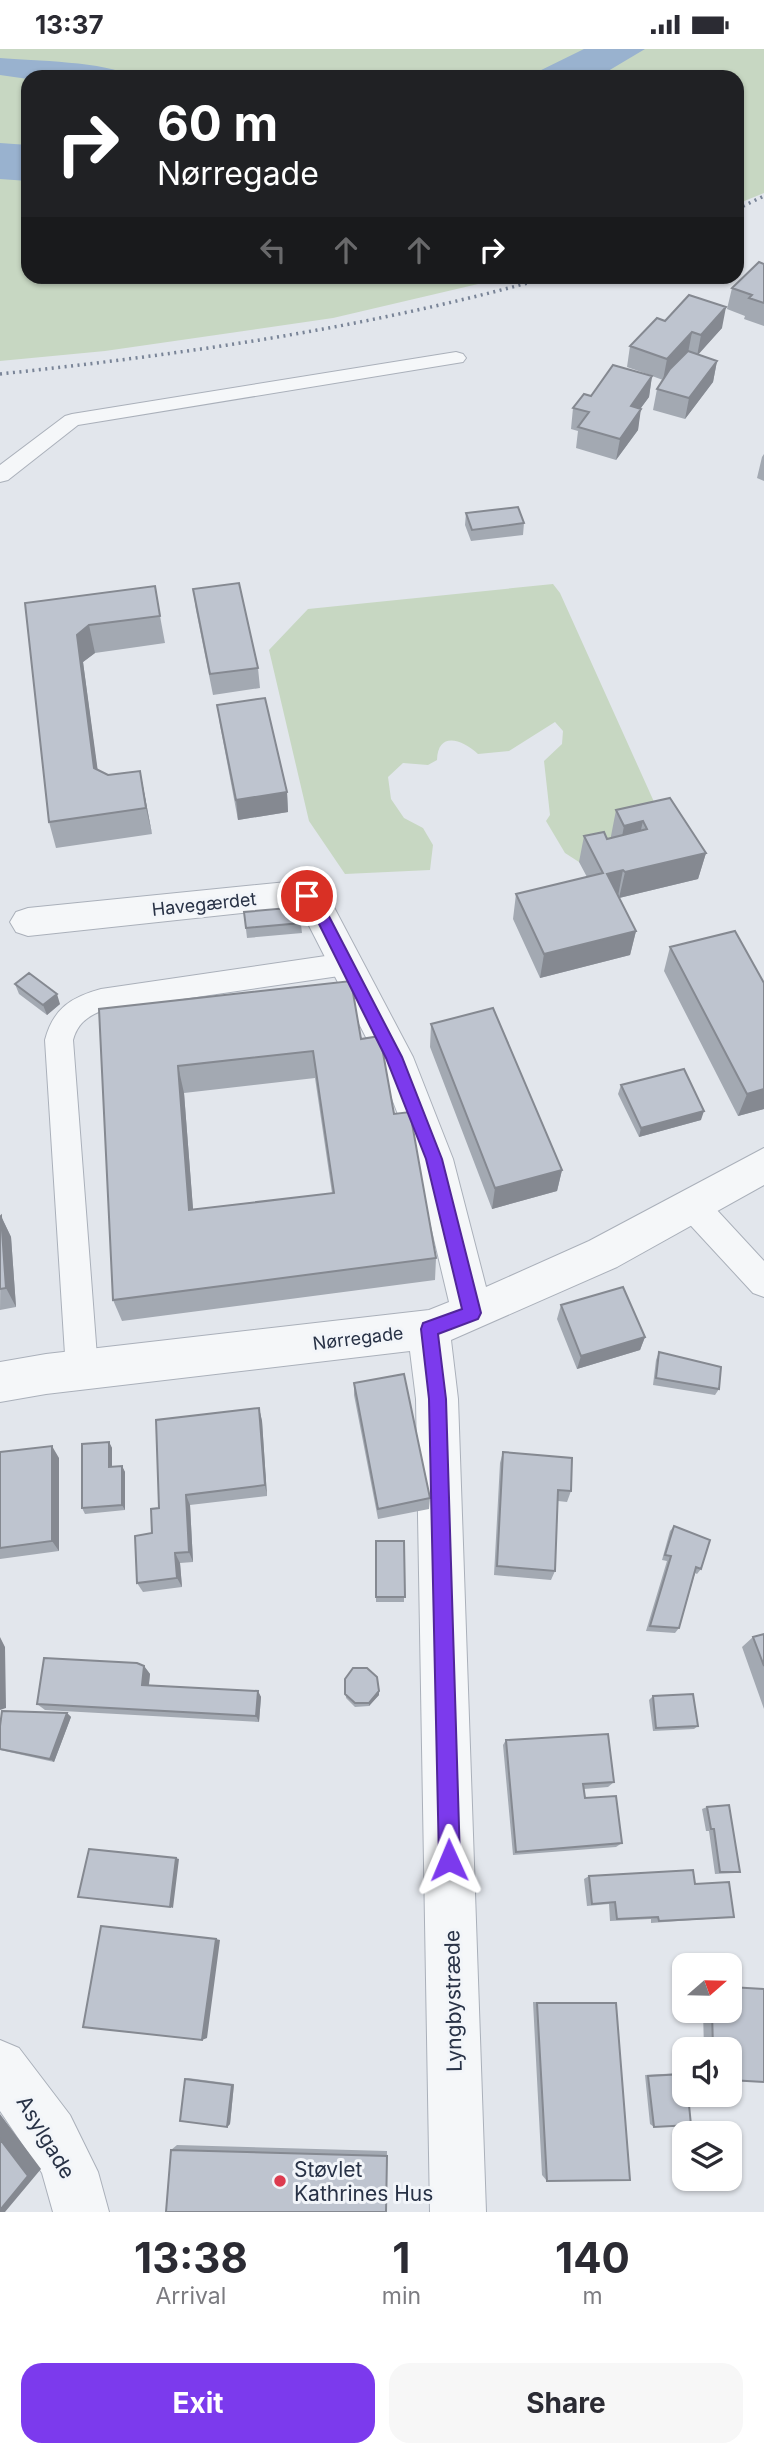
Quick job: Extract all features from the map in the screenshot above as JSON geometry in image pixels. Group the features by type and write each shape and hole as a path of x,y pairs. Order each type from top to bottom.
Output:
{"street":[{"name":"Havegærdet","path":"28,922 297,894 307,896 315,903 394,1057 434,1159 451,1321"},
{"name":"Nørregade","path":"0,1382 451,1321 603,1254 764,1165"},
{"name":"Lyngbystræde","path":"451,1321 438,1399 458,2212"},
{"name":"Asylgade","path":"0,2067 45,2127 66,2163 79,2195 81,2212"}],"lane":[{"path":"0,475 72,420 456,358"},
{"path":"82,1370 59,1040 62,1023 86,1004 101,1000 346,964"},
{"path":"692,1205 764,1283"}],"green space":[{"path":"0,49 764,49 764,193 744,201 744,70 21,70 21,284 478,284 333,318 105,351 0,361"},
{"path":"553,584 560,593 664,824 619,852 579,862 565,853 546,821 550,815 544,761 562,744 563,731 555,722 509,751 478,754 459,742 446,741 438,751 437,760 428,765 403,763 388,777 391,799 404,818 423,828 433,845 430,870 345,874 309,821 269,650 308,609"}],"water":[{"path":"584,49 645,49 610,70 541,70"},
{"path":"0,58 88,65 113,70 21,70 21,78 0,75"},
{"path":"0,143 21,144 21,180 0,179"}],"building":[{"path":"759,262 764,264 764,303 749,298 752,295 732,288 736,284 744,284 744,276"},
{"path":"689,295 726,307 701,335 692,332 667,359 630,346 657,318 665,321"},
{"path":"688,351 717,361 689,398 657,389 670,369"},
{"path":"613,365 652,376 631,406 641,409 620,439 578,427 589,412 573,408 584,394 591,396"},
{"path":"518,507 524,523 472,530 466,513"},
{"path":"239,583 258,668 210,674 193,589"},
{"path":"155,586 160,616 89,625 77,635 94,768 108,775 140,771 146,808 49,822 25,603"},
{"path":"265,698 287,792 236,800 217,705"},
{"path":"670,798 706,853 607,874 636,931 544,954 516,894 603,873 584,836 604,832 607,839 647,829 643,821 624,826 616,810"},
{"path":"299,907 301,923 246,928 244,912"},
{"path":"735,931 764,983 764,1089 747,1094 670,947"},
{"path":"29,973 57,994 43,1005 15,984"},
{"path":"351,981 361,1039 380,1036 394,1114 410,1112 436,1258 113,1300 99,1009","holes":["313,1051 334,1193 189,1210 178,1066"]},
{"path":"493,1008 562,1170 495,1188 431,1024"},
{"path":"684,1069 704,1111 641,1128 621,1085"},
{"path":"0,1217 6,1288 0,1289"},
{"path":"623,1287 645,1337 581,1356 561,1305"},
{"path":"659,1352 721,1367 719,1389 656,1378"},
{"path":"404,1374 430,1498 378,1509 354,1383"},
{"path":"259,1408 265,1485 186,1495 189,1552 175,1553 177,1578 137,1583 135,1536 152,1533 151,1509 159,1508 156,1420"},
{"path":"109,1442 109,1467 122,1466 122,1505 82,1508 82,1444"},
{"path":"52,1446 52,1541 0,1548 0,1452"},
{"path":"503,1452 572,1458 571,1491 558,1490 555,1571 497,1566"},
{"path":"674,1526 710,1540 701,1569 696,1567 679,1628 650,1626 671,1556 665,1555"},
{"path":"376,1541 404,1541 405,1597 376,1597"},
{"path":"764,1634 764,1666 753,1637"},
{"path":"44,1658 137,1663 144,1666 142,1685 258,1691 256,1716 37,1704"},
{"path":"353,1668 367,1668 377,1677 379,1691 369,1703 355,1703 345,1694 345,1679"},
{"path":"693,1694 698,1726 656,1728 653,1696"},
{"path":"2,1711 67,1713 50,1759 0,1749"},
{"path":"608,1734 614,1782 583,1784 585,1798 616,1796 622,1843 516,1852 506,1740"},
{"path":"729,1805 740,1872 720,1872 714,1829 711,1829 707,1807"},
{"path":"89,1849 176,1858 170,1907 78,1897"},
{"path":"693,1870 695,1884 729,1882 734,1917 659,1921 658,1917 617,1919 615,1902 592,1904 589,1876"},
{"path":"101,1926 216,1939 202,2040 83,2027"},
{"path":"742,1988 764,1989 764,2082 742,2081 742,2037 713,2037 712,2023 742,2023"},
{"path":"537,2003 616,2003 630,2180 547,2181"},
{"path":"672,2075 672,2107 689,2107 691,2121 672,2121 672,2126 654,2127 648,2076"},
{"path":"185,2079 232,2085 227,2127 180,2121"},
{"path":"0,2139 28,2176 0,2210"},
{"name":"Støvlet Kathrines Hus","path":"171,2150 387,2156 386,2212 166,2212"}],"railway":[{"path":"744,206 764,196"},
{"path":"0,374 139,358 277,337 413,311 523,284"}],"place":[{"name":"Støvlet Kathrines Hus","path":"280,2181"}],"route":[{"path":"307,896 315,903 394,1057 434,1159 472,1313 429,1329 438,1399 449,1860"}]}
